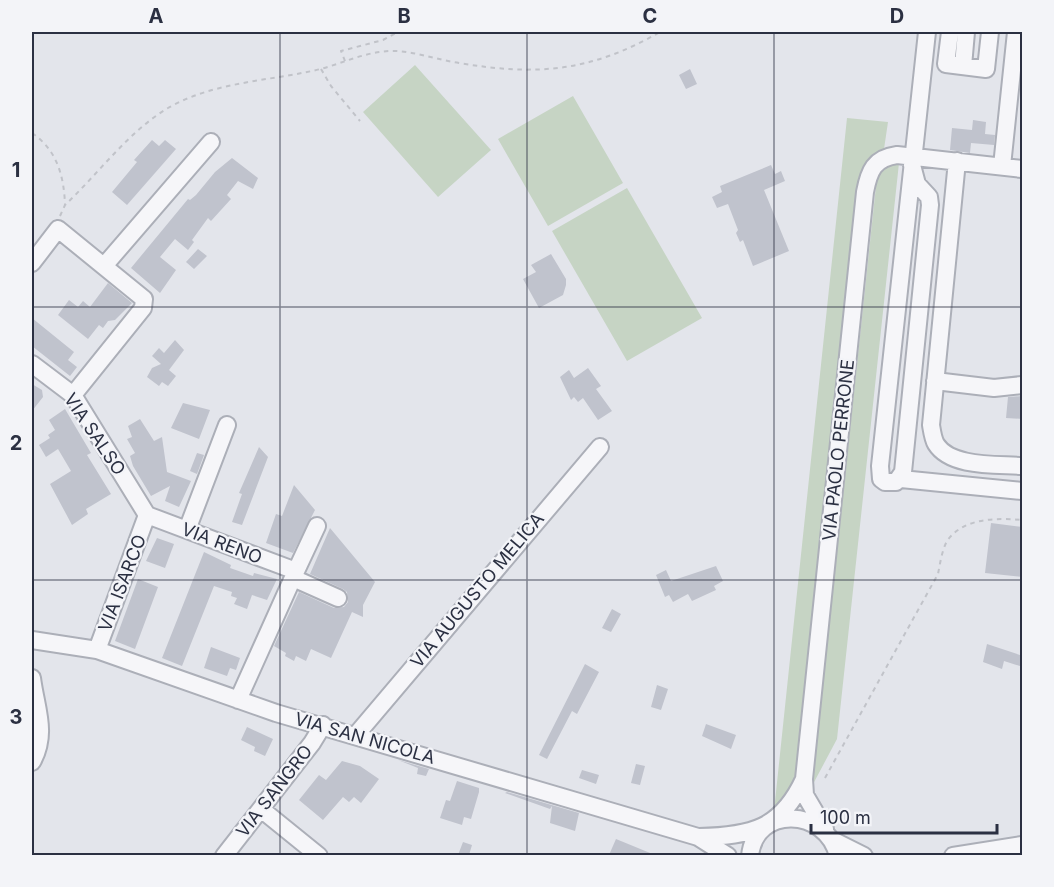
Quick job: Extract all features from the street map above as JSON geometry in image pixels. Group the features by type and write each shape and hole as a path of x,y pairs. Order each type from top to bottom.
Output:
{"street":[{"path":"927,32 880,466 881,479 885,482 896,482 901,479 1023,491"},
{"path":"950,32 946,64 986,69 990,32"},
{"path":"963,66 966,32"},
{"path":"1002,166 1017,80 1016,32"},
{"path":"104,266 211,142"},
{"name":"VIA PAOLO PERRONE","path":"832,842 806,795 804,779 865,192 870,171 875,163 884,157 913,161"},
{"path":"913,161 957,161 1023,169"},
{"path":"901,479 930,205 929,197 917,184 913,161"},
{"path":"957,161 931,425 935,443 944,453 958,460 1023,466"},
{"path":"32,263 58,229 144,300 143,308 74,395"},
{"name":"VIA SALSO","path":"32,364 74,395 147,515"},
{"path":"935,381 994,388 1023,385"},
{"path":"188,530 227,425"},
{"name":"VIA AUGUSTO MELICA","path":"356,735 600,447"},
{"name":"VIA RENO","path":"147,515 295,575 338,598"},
{"name":"VIA ISARCO","path":"96,650 147,515"},
{"path":"238,700 317,526"},
{"name":"VIA SAN NICOLA","path":"32,640 96,650 238,700 698,837 728,855"},
{"path":"32,678 42,734 38,751 32,762"},
{"name":"VIA SANGRO","path":"224,855 312,743 323,725"},
{"name":"VIA PAOLO PERRONE","path":"768,826 788,807 804,779"},
{"path":"261,809 319,855"},
{"name":"VIA SAN NICOLA","path":"698,837 753,832 782,819 793,817 809,820 832,842 864,855"},
{"path":"750,855 757,837 768,826"},
{"path":"953,855 1000,852 1023,845"}],"path":[{"path":"345,61 341,51 383,40 398,32"},
{"path":"58,229 65,205 144,125 180,102 233,86 321,69 367,53 399,51 477,66 555,70 612,56 660,32"},
{"path":"321,69 331,86 360,122"},
{"path":"32,133 39,138 63,172 65,205"},
{"path":"825,778 938,573 946,543 957,531 969,525 996,518 1023,520"}],"green space":[{"path":"415,65 491,150 438,197 363,112"},
{"path":"573,96 623,183 548,226 498,139"},
{"path":"847,118 888,122 884,149 874,154 862,173 799,777 774,811"},
{"path":"899,163 837,739 812,786 876,186 878,176 883,170"},
{"path":"627,188 702,318 627,361 552,231"}],"building":[{"path":"690,69 697,84 686,89 679,75"},
{"path":"973,120 986,122 985,134 995,135 994,145 971,143 970,153 950,150 952,128 972,130"},
{"path":"152,140 159,146 165,140 176,149 127,205 112,192 137,162 134,160"},
{"path":"232,158 258,178 253,189 238,181 227,195 231,199 211,221 208,218 192,240 194,242 188,250 175,239 160,257 176,270 160,293 131,268 188,199 196,195 215,172"},
{"path":"771,165 775,174 781,171 785,181 764,190 789,251 753,266 743,240 740,242 736,233 738,230 728,204 717,208 712,197 722,192 720,186"},
{"path":"198,249 207,256 194,269 186,262"},
{"path":"551,254 566,279 566,285 563,295 539,308 523,279 536,272 531,265"},
{"path":"108,283 132,303 115,320 108,321 103,328 99,325 88,339 58,315 69,300 78,307 83,301 90,307"},
{"path":"32,318 74,352 68,360 77,367 70,376 32,346"},
{"path":"175,340 184,350 169,370 176,376 168,386 162,382 159,386 147,377 152,368 161,364 152,356 159,348 164,353"},
{"path":"588,368 601,386 596,389 612,411 598,420 583,398 578,402 574,397 571,400 560,377 569,370 574,378"},
{"path":"32,384 42,390 43,397 32,411"},
{"path":"1023,396 1023,419 1006,418 1008,397"},
{"path":"183,403 210,410 199,439 171,428"},
{"path":"65,409 91,453 87,455 111,494 86,509 88,514 72,525 50,484 71,471 58,449 46,457 39,445 50,438 48,435 55,430 49,420"},
{"path":"140,419 154,441 162,437 167,472 191,481 179,507 165,501 170,486 151,496 133,466 130,456 135,453 127,439 132,437 128,426"},
{"path":"259,447 268,457 242,525 232,522 242,494 239,493"},
{"path":"197,453 204,455 197,474 190,471"},
{"path":"294,485 315,510 293,553 266,543 276,514 282,516"},
{"path":"991,523 1023,527 1023,577 985,573"},
{"path":"330,528 375,582 363,605 363,617 352,612 331,658 311,649 306,661 296,656 294,661 274,646 299,592 334,608 344,607 348,602 347,592 343,589 310,574"},
{"path":"157,538 174,544 165,568 146,561"},
{"path":"204,552 231,565 230,568 253,576 254,573 277,579 267,600 252,595 247,609 234,604 237,598 231,596 232,592 214,586 182,666 162,658"},
{"path":"716,566 723,581 714,586 716,590 692,601 688,594 673,602 669,595 665,597 656,575 666,570 671,581"},
{"path":"138,579 158,587 135,649 115,641"},
{"path":"612,609 621,614 611,632 602,628"},
{"path":"987,644 1023,656 1023,667 1004,661 1002,669 983,662"},
{"path":"211,647 240,658 236,670 230,668 227,676 204,668"},
{"path":"585,664 599,672 577,714 572,711 547,759 539,755"},
{"path":"657,685 668,689 661,710 651,707"},
{"path":"706,724 736,735 731,749 702,736"},
{"path":"247,727 273,739 265,756 254,751 255,747 241,740"},
{"path":"398,760 429,769 426,776 417,774 418,768"},
{"path":"342,761 360,766 379,779 361,803 354,797 349,802 343,797 323,820 299,800 319,775 326,780"},
{"path":"636,764 645,766 640,785 631,783"},
{"path":"582,770 599,775 596,784 579,778"},
{"path":"457,781 479,788 471,819 464,817 462,825 440,818 446,800 450,801"},
{"path":"505,793 579,813 575,831 550,823 552,806 550,809"},
{"path":"616,839 655,855 609,855"},
{"path":"463,842 472,845 469,855 458,855"}]}
